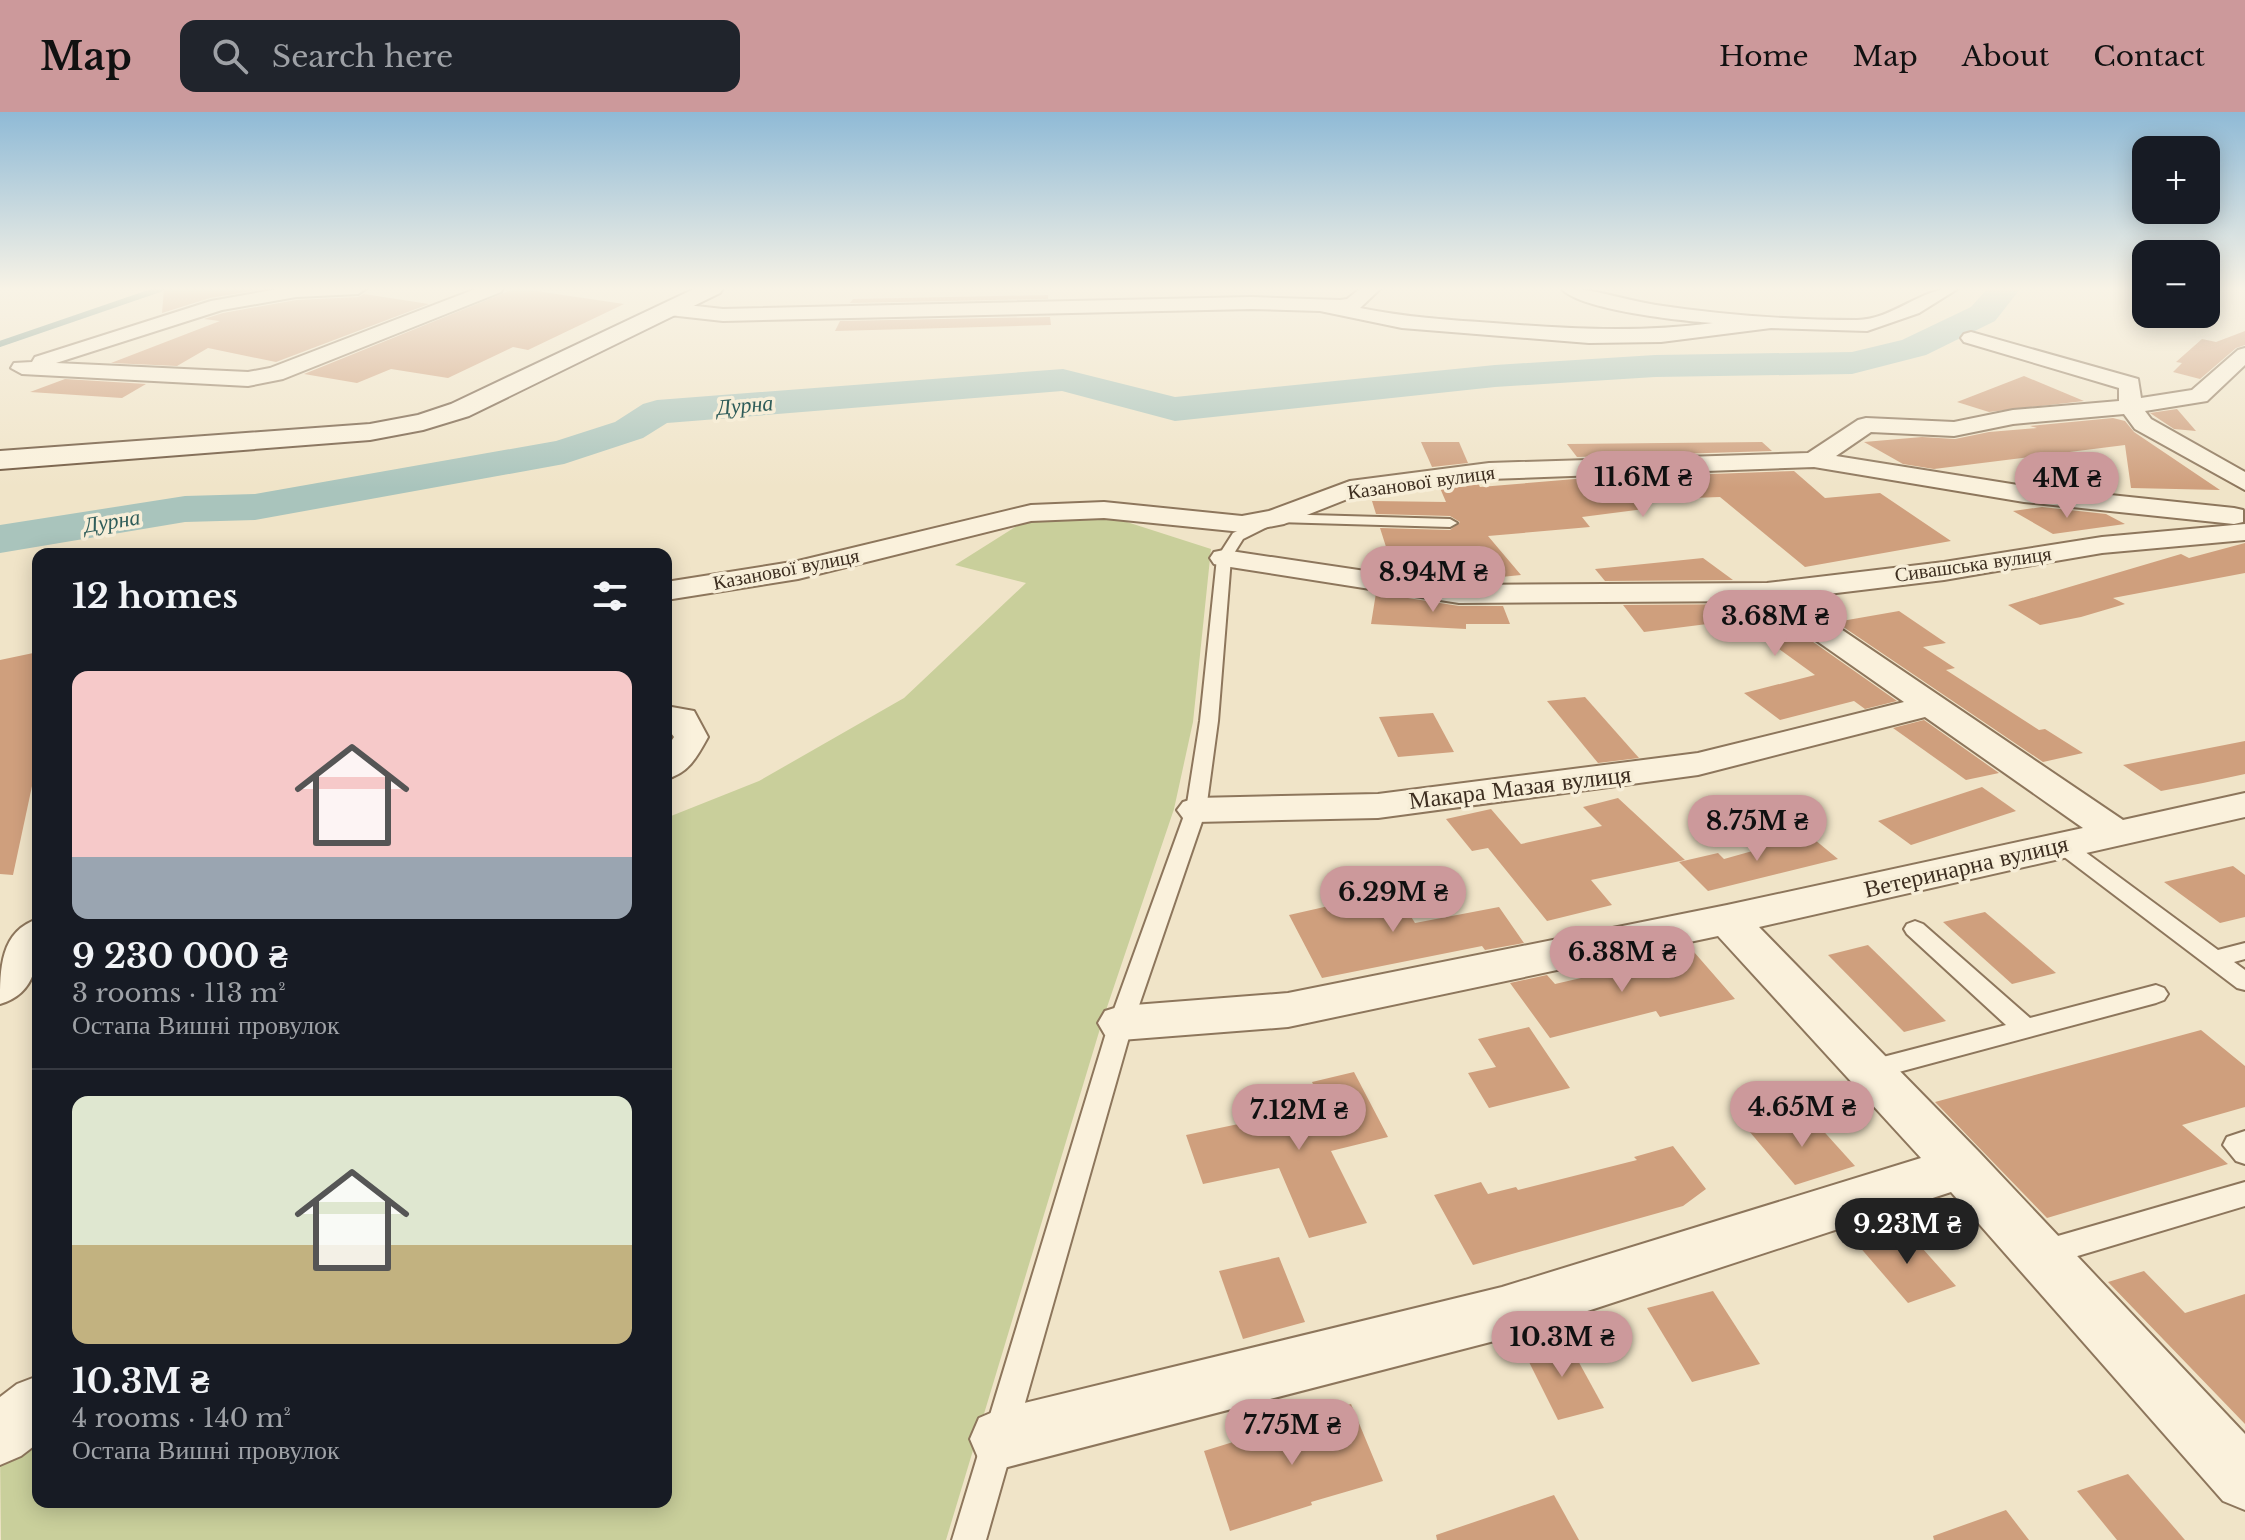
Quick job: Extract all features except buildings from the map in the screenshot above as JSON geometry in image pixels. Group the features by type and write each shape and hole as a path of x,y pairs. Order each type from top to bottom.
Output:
{"street":[{"path":"0,376 64,355"},
{"path":"22,368 248,379 275,374 324,355"},
{"path":"0,460 370,432 423,422 472,405 575,355"},
{"path":"2029,355 2130,384 2130,407 2143,424 2245,482"},
{"path":"1814,460 1866,425 1954,429 2013,417 2130,407 2199,396 2239,365"},
{"path":"1814,460 2024,494 2245,517"},
{"name":"Казанової вулиця","path":"672,590 798,570 1031,513 1104,510 1242,524 1275,518 1350,489 1489,471 1814,460"},
{"name":"Сивашська вулиця","path":"1224,558 1459,594 1767,592 1944,571 2102,545 2245,532"},
{"path":"1767,592 2116,833"},
{"name":"Макара Мазая вулиця","path":"1196,810 1378,806 1698,764 1931,705"},
{"path":"672,717 682,718 691,737 672,764"},
{"name":"Ветеринарна вулиця","path":"1121,1023 1288,1010 1727,920 2245,805"},
{"path":"1727,920 1961,1167 2245,1479"},
{"path":"0,988 32,943"},
{"path":"1000,1439 1502,1313 1961,1167"},
{"path":"0,1435 32,1410"}],"lane":[{"path":"969,1540 1121,1023 1196,810 1209,721 1224,558 1238,536 1275,518 1450,523"},
{"path":"2062,845 2245,982"},
{"path":"1915,929 2026,1029"},
{"path":"2215,959 2245,951"},
{"path":"1869,1070 2156,994"},
{"path":"2245,1142 2236,1145 2245,1153"},
{"path":"2040,1254 2245,1194"}],"green space":[{"path":"1102,514 1211,549 1193,722 1174,809 1102,1022 946,1540 1,1540 0,1448 32,1422 32,1508 672,1508 672,816 759,781 904,698 1026,583 955,565 1034,515"}],"waterway":[{"name":"Дурна","path":"0,539 185,509 255,507 564,452 629,430 657,412 1063,380 1175,409 1495,376 1655,366 1852,363 1887,355"}]}
